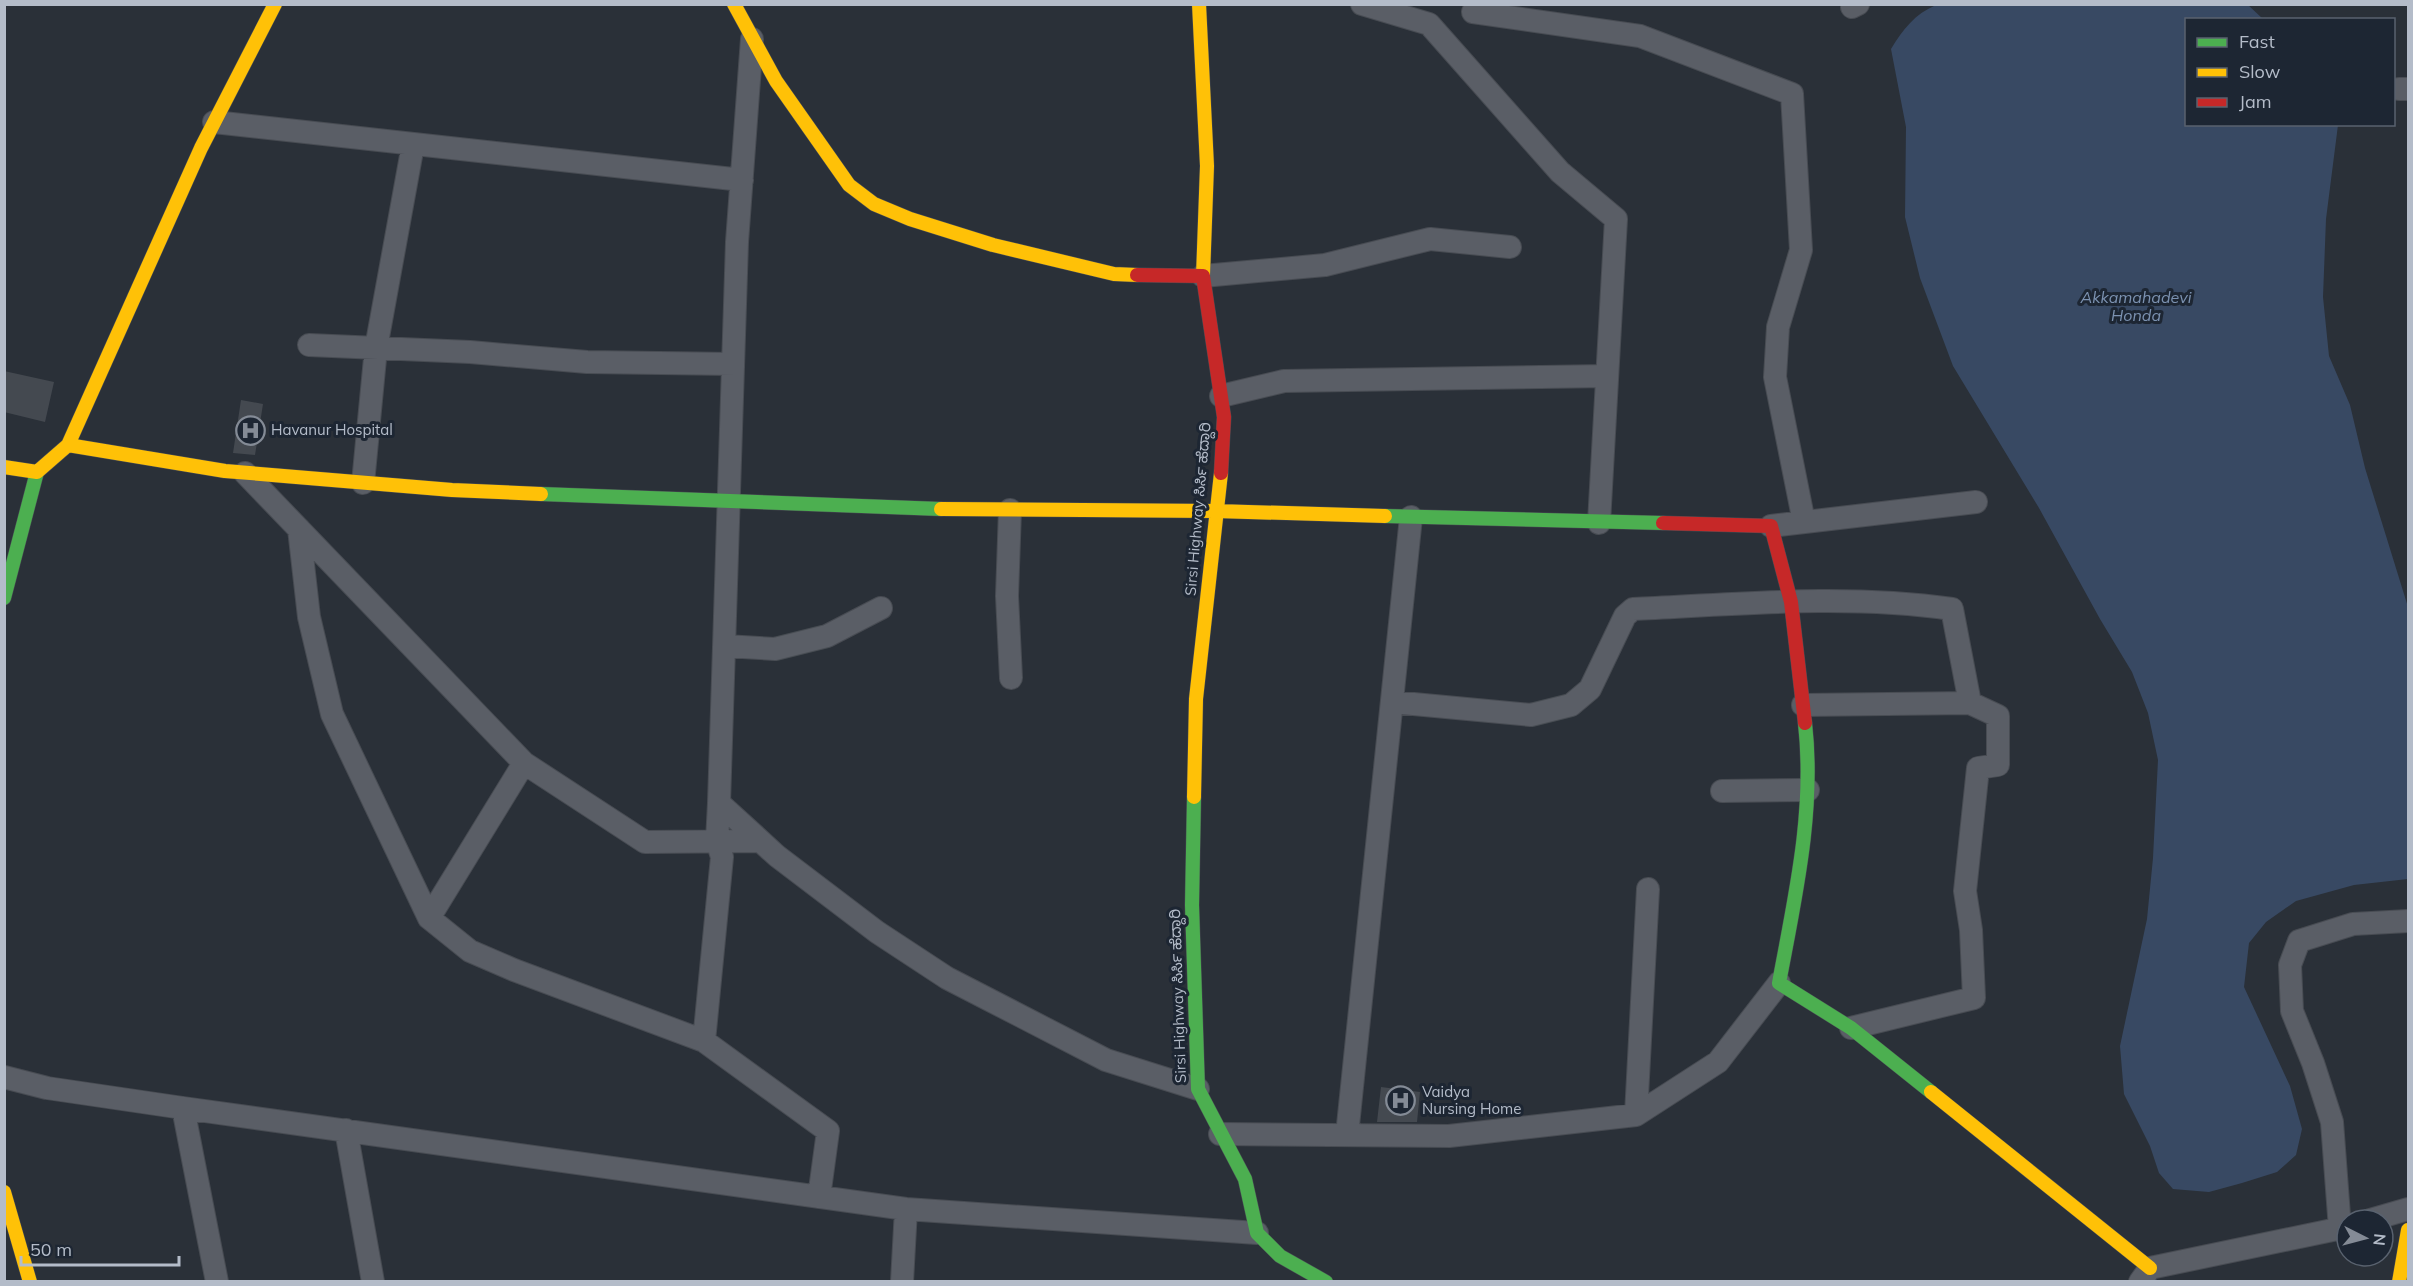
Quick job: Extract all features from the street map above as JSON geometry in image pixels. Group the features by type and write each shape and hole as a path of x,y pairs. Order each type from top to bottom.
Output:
{"street":[{"path":"4,598 37,472 68,445 214,123 275,4"},
{"path":"734,4 776,81 849,185 874,204 910,219 993,245 1114,274 1203,276 1325,265 1430,239 1510,247"},
{"name":"Sirsi Highway ಸಿರ್ಸಿ ಹೆದ್ದಾರಿ","path":"1199,4 1207,166 1203,276 1224,417 1222,468 1196,699 1192,905 1198,1089 1245,1179 1257,1233"},
{"path":"1362,4 1429,24 1560,172 1616,219 1599,523"},
{"path":"1473,12 1640,36 1792,93 1801,250 1778,327 1775,377 1804,522"},
{"path":"704,1041 722,857 717,841 737,242 752,37"},
{"path":"214,123 742,180"},
{"path":"363,483 376,348 413,145"},
{"path":"309,345 586,362 734,364"},
{"path":"1221,396 1284,381 1607,376"},
{"path":"68,445 245,473 452,490 932,509 1216,511 1771,526 1976,502"},
{"path":"4,467 37,472"},
{"path":"245,473 524,763 645,842 760,840"},
{"path":"1010,510 1007,596 1011,678"},
{"path":"1347,1136 1411,517"},
{"path":"1220,1134 1449,1136 1636,1115 1718,1062 1779,983 1802,863 1808,790 1807,741 1791,602 1771,526"},
{"path":"299,529 309,617 333,714 429,918 470,951 514,970 704,1041 828,1131 819,1197"},
{"path":"1392,702 1531,715 1571,705 1590,689 1625,616 1633,609 1842,600 1952,609 1970,703"},
{"path":"725,646 776,649 827,636 882,608"},
{"path":"1803,705 1970,703 1998,716 1998,765 1978,768 1965,891 1971,930 1974,998 1851,1028"},
{"path":"429,918 524,763"},
{"path":"1722,791 1808,790"},
{"path":"719,802 777,856 877,932 947,978 1106,1060 1198,1089"},
{"path":"1636,1115 1648,889"},
{"path":"2342,1208 2332,1122 2313,1063 2292,1011 2290,965 2300,941 2353,924 2409,921"},
{"path":"1779,983 1851,1028 2145,1275 2335,1230"},
{"path":"4,1077 47,1088 183,1108 906,1209 1257,1233 1280,1256 1326,1281"},
{"path":"183,1108 217,1281"},
{"path":"346,1130 373,1281"},
{"path":"4,1192 30,1281"},
{"path":"903,1281 906,1209"},
{"path":"2399,1281 2409,1230"}],"water":[{"name":"Akkamahadevi Honda","path":"1936,5 2248,5 2262,18 2185,18 2185,126 2338,126 2326,219 2323,297 2329,356 2350,405 2365,468 2408,607 2408,879 2354,885 2296,901 2266,922 2249,943 2244,987 2290,1086 2302,1129 2296,1155 2277,1172 2209,1192 2173,1189 2159,1173 2150,1146 2124,1094 2120,1046 2147,919 2153,858 2158,760 2148,713 2132,672 2039,508 1953,366 1920,278 1905,217 1906,127 1891,49 1910,23"}],"building":[{"path":"4,371 54,382 45,422 4,412"},
{"path":"241,400 263,404 255,455 233,453"},
{"path":"1381,1087 1420,1092 1417,1122 1377,1122"}],"traffic: fast":[{"path":"4,598 37,472"},
{"path":"541,494 941,509"},
{"path":"1385,516 1663,523"},
{"path":"1805,723 1807,789 1802,854 1779,983 1851,1028 1931,1092"},
{"path":"1194,797 1192,905 1198,1089 1245,1179 1257,1233 1280,1256 1326,1282"}],"traffic: slow":[{"path":"4,467 37,472 68,445 201,148 275,4"},
{"path":"734,4 776,81 849,185 874,204 910,219 993,245 1114,274 1137,275"},
{"path":"1199,4 1207,166 1203,276"},
{"path":"68,445 225,471 452,490 541,494"},
{"path":"1194,797 1196,699 1221,473"},
{"path":"941,509 1216,511 1385,516"},
{"path":"1931,1092 2150,1268"},
{"path":"4,1192 30,1282"},
{"path":"2399,1282 2408,1230"}],"traffic: jam":[{"path":"1137,275 1203,276 1224,417 1221,473"},
{"path":"1663,523 1771,526 1791,602 1805,723"}],"place":[{"name":"Havanur Hospital","path":"250,430"},
{"name":"Vaidya Nursing Home","path":"1401,1101"}]}
